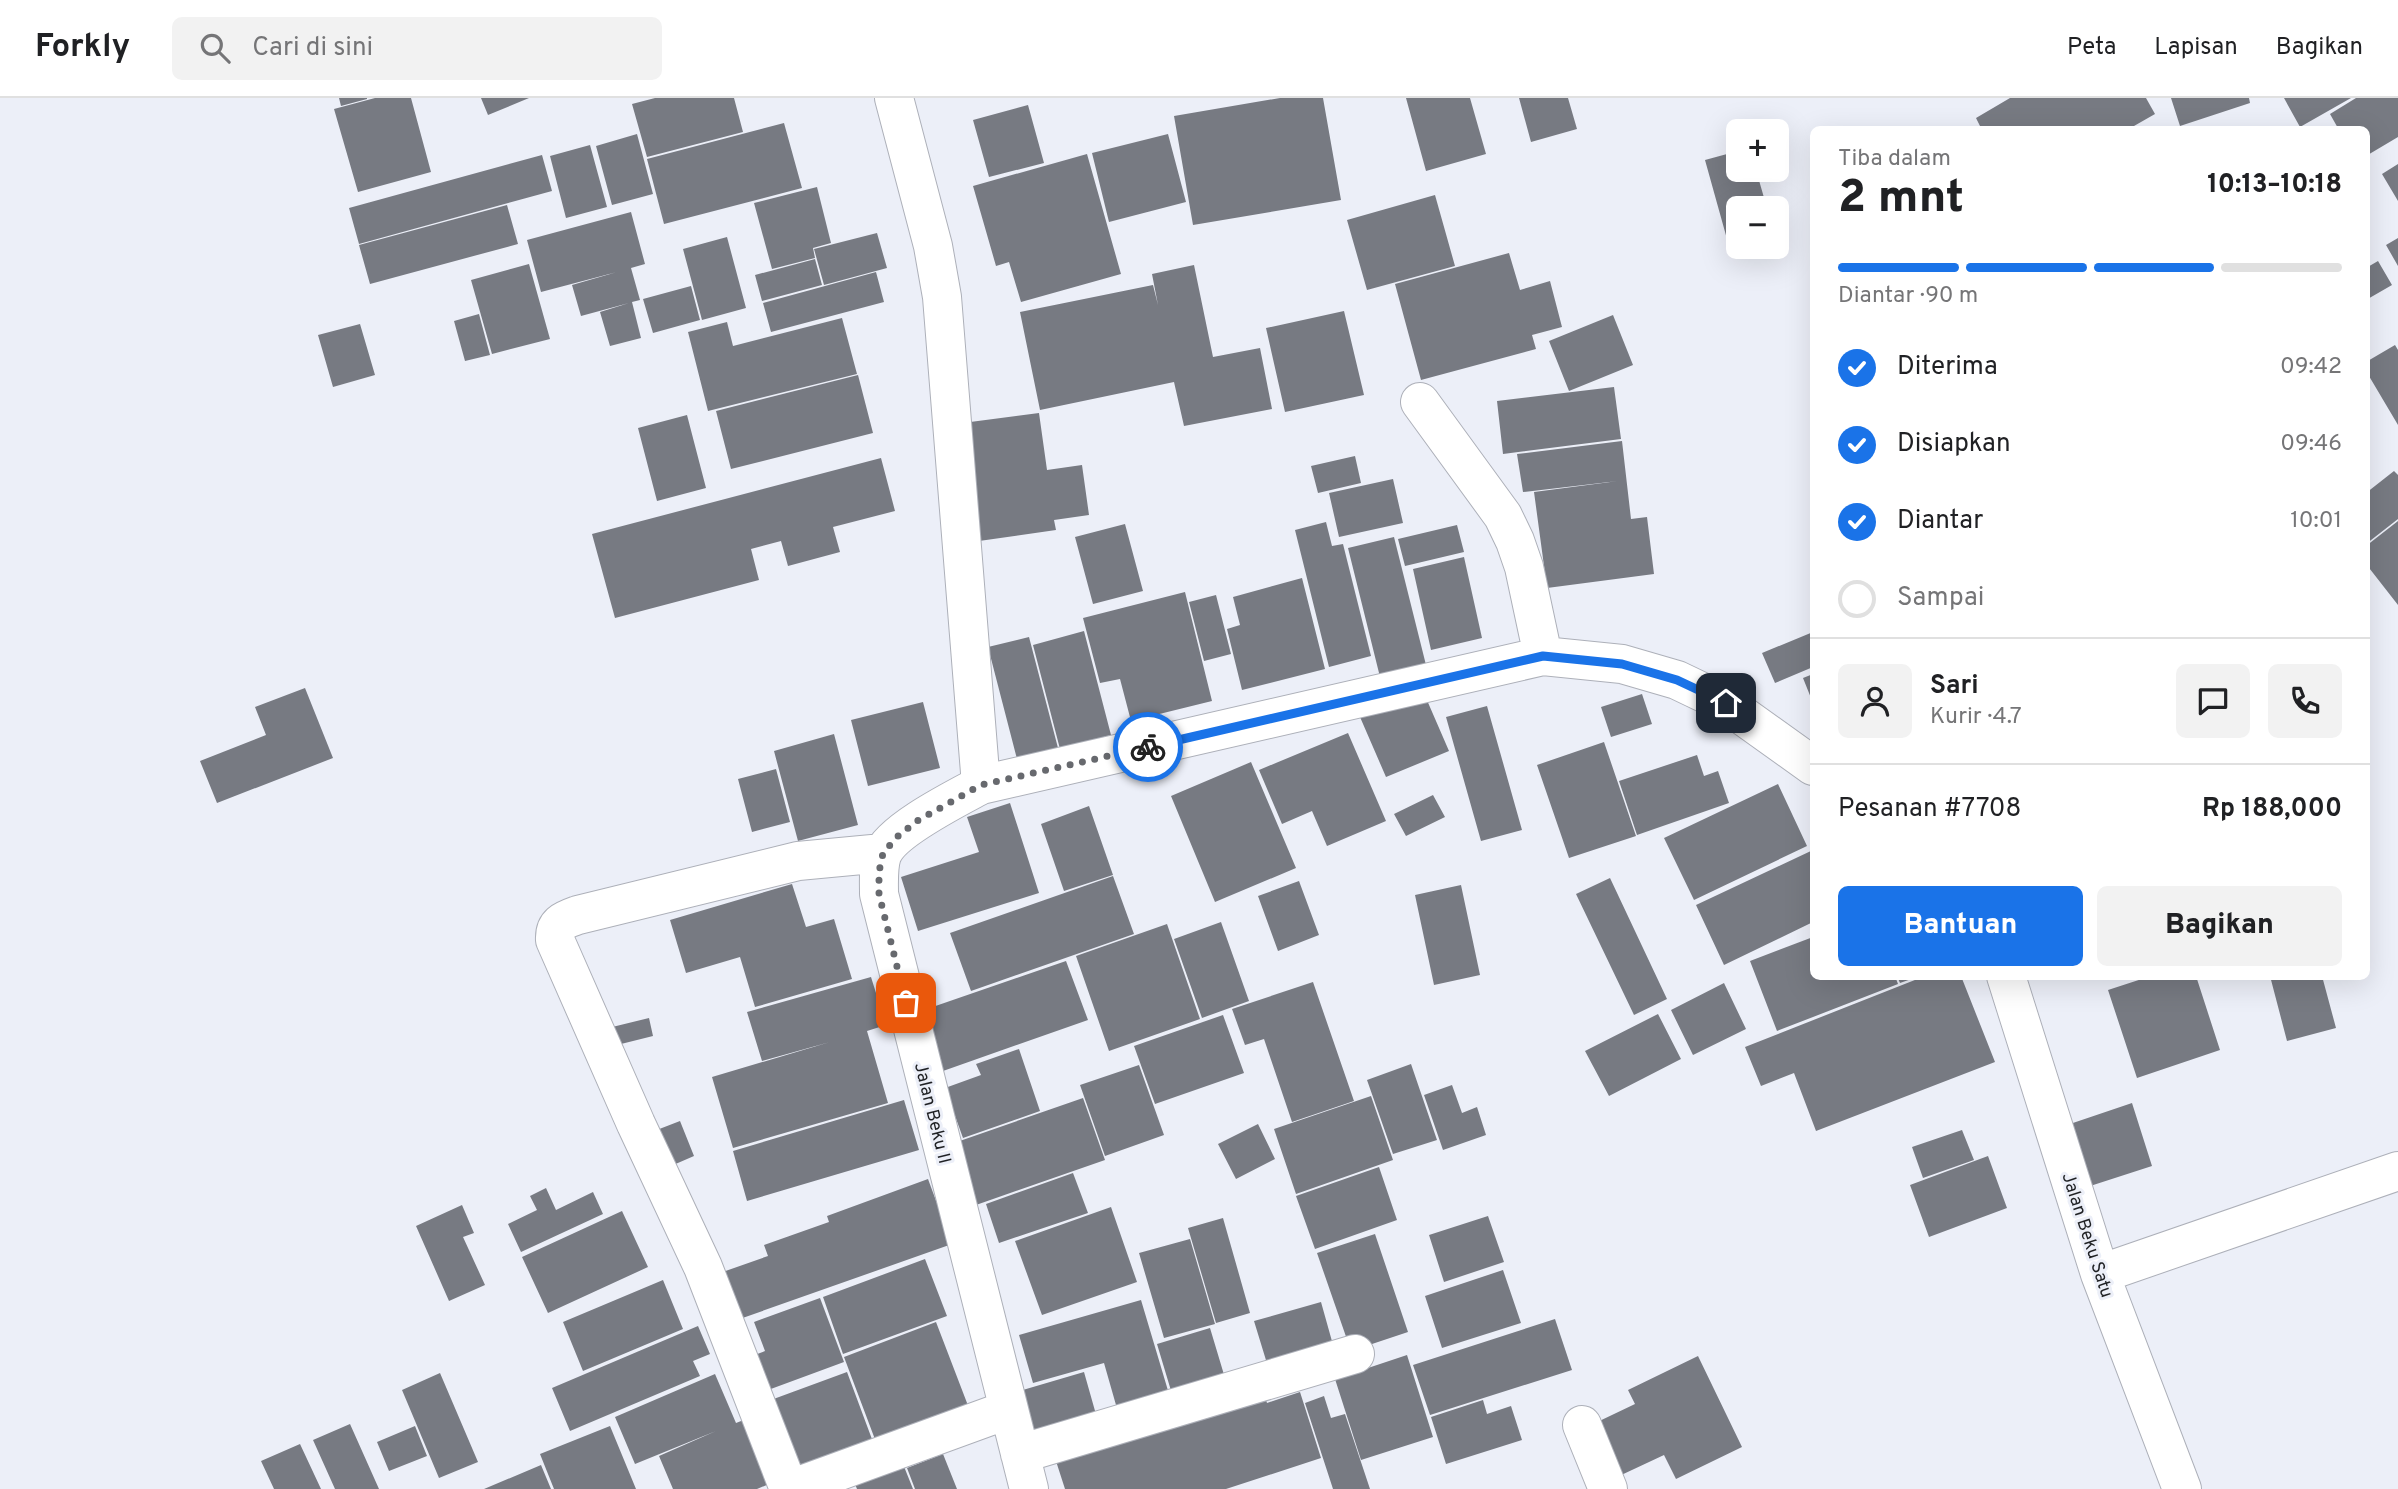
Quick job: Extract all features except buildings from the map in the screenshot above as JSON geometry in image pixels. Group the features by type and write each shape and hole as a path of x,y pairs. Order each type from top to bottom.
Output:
{"street":[{"path":"894,98 933,246 942,298 981,785"},
{"path":"1420,402 1509,528 1524,567 1543,656"},
{"path":"1007,1410 789,1489 703,1268 636,1125 555,940 557,926 563,920 798,861 883,853 917,821 981,785 1543,656 1622,664 1677,680 1726,703 1810,764"},
{"name":"Jalan Beku II","path":"883,853 879,872 879,894 1024,1472"},
{"name":"Jalan Beku Satu","path":"2007,980 2100,1274 2182,1489"},
{"path":"2100,1274 2398,1171"},
{"path":"1024,1472 1355,1354"},
{"path":"1582,1425 1608,1489"}],"way so far":[{"path":"906,1003 879,894 879,872 883,853 897,837 917,821 981,785 1148,747"}],"route":[{"path":"1148,747 1543,656 1622,664 1677,680 1726,703"}]}
